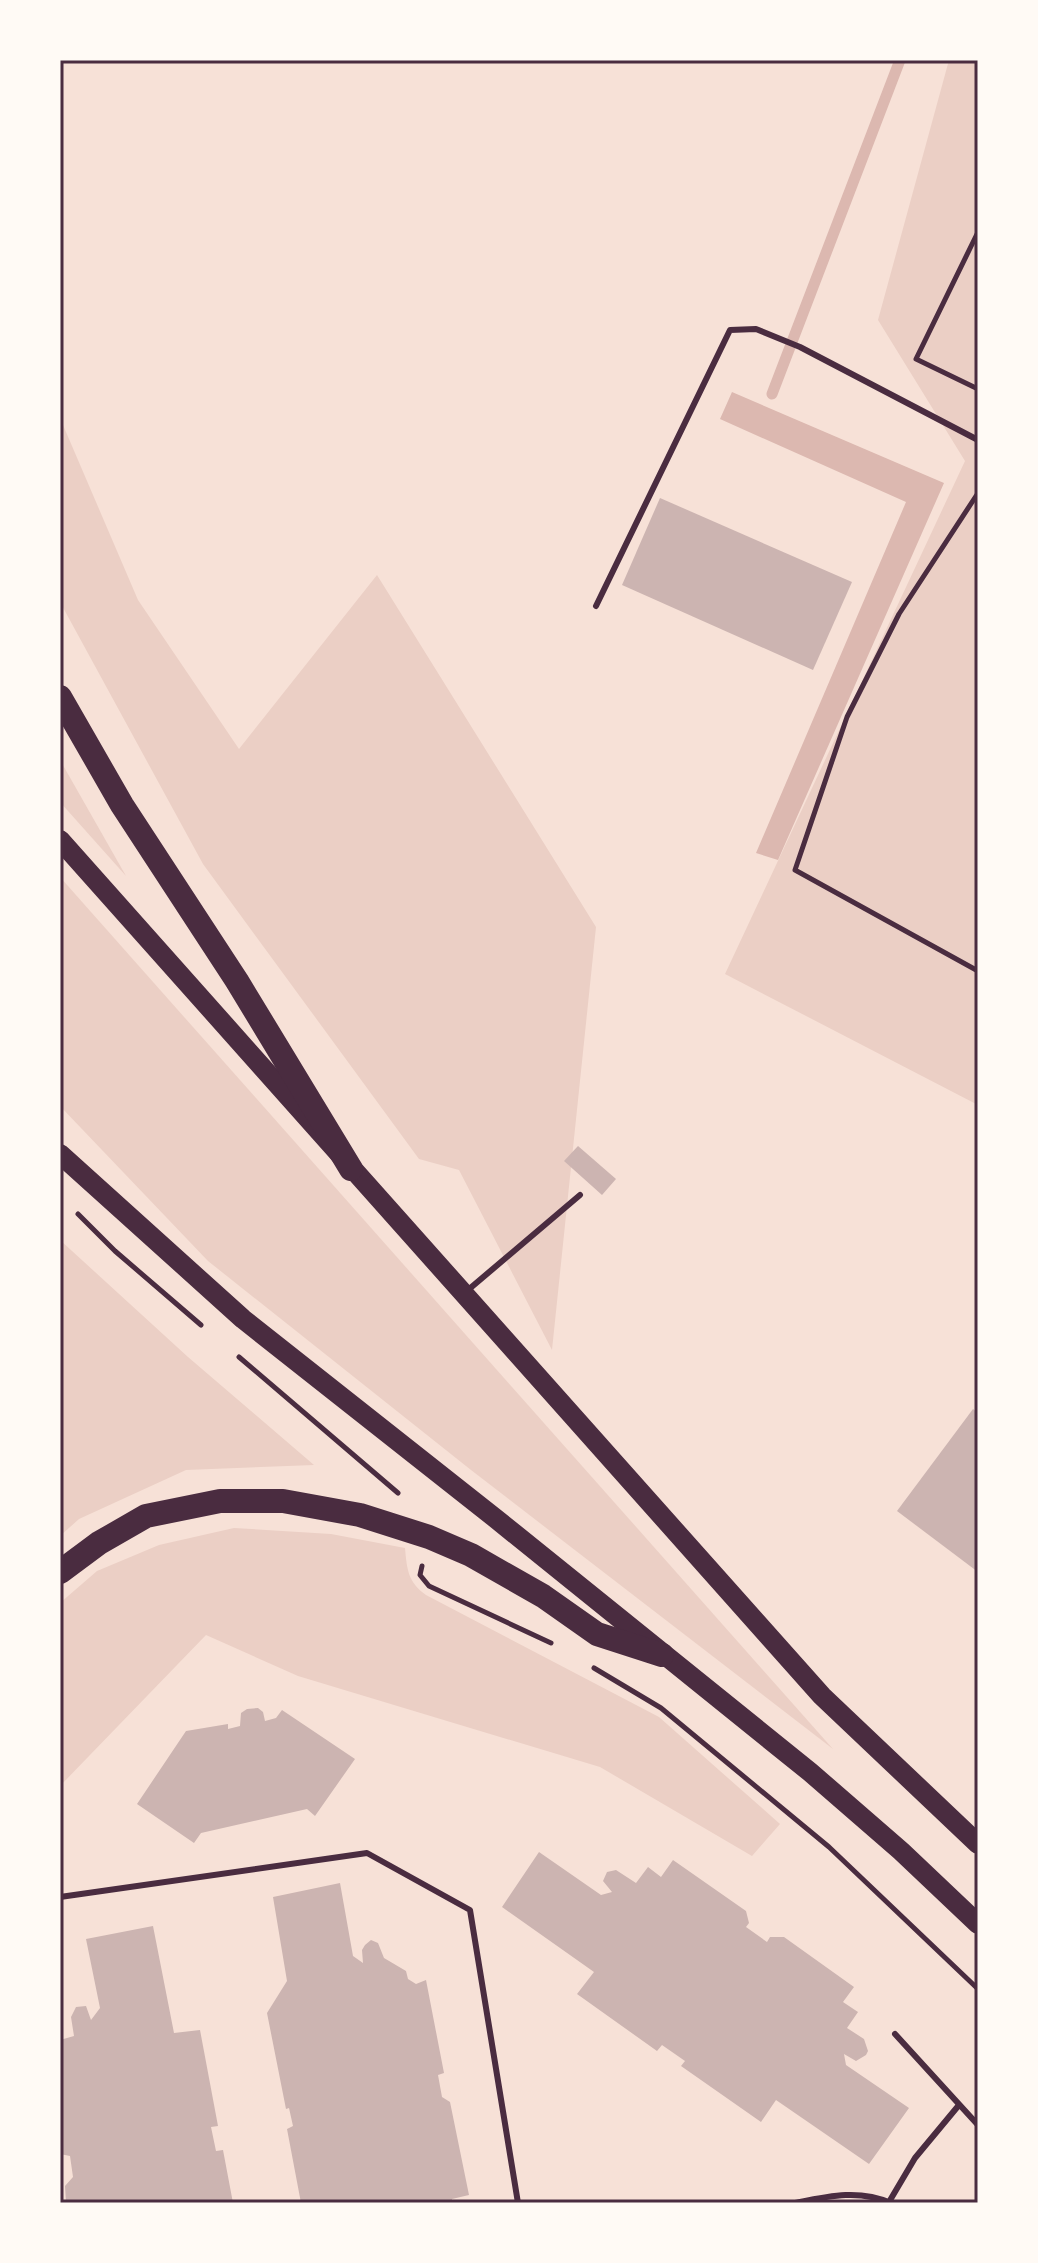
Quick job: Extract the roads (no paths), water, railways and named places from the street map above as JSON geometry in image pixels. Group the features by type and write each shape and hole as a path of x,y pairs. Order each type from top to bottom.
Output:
{"highway":[{"path":"60,697 122,805 237,981 351,1169"},
{"path":"60,1572 99,1543 146,1516 220,1501 283,1501 360,1515 429,1537 471,1555 543,1596 597,1634 662,1655"}],"main road":[{"path":"60,840 822,1696 978,1844"},
{"path":"60,1154 243,1319 810,1772 901,1851 978,1924"}],"lane":[{"path":"596,606 730,330 756,329 800,347 978,440"},
{"path":"462,1295 580,1195"},
{"path":"60,1897 367,1853 470,1910 518,2203"},
{"path":"895,2034 978,2125"},
{"path":"795,2203 840,2194 873,2196 890,2203 915,2158 959,2105"}],"waterway":[{"path":"772,394 900,60"}]}
